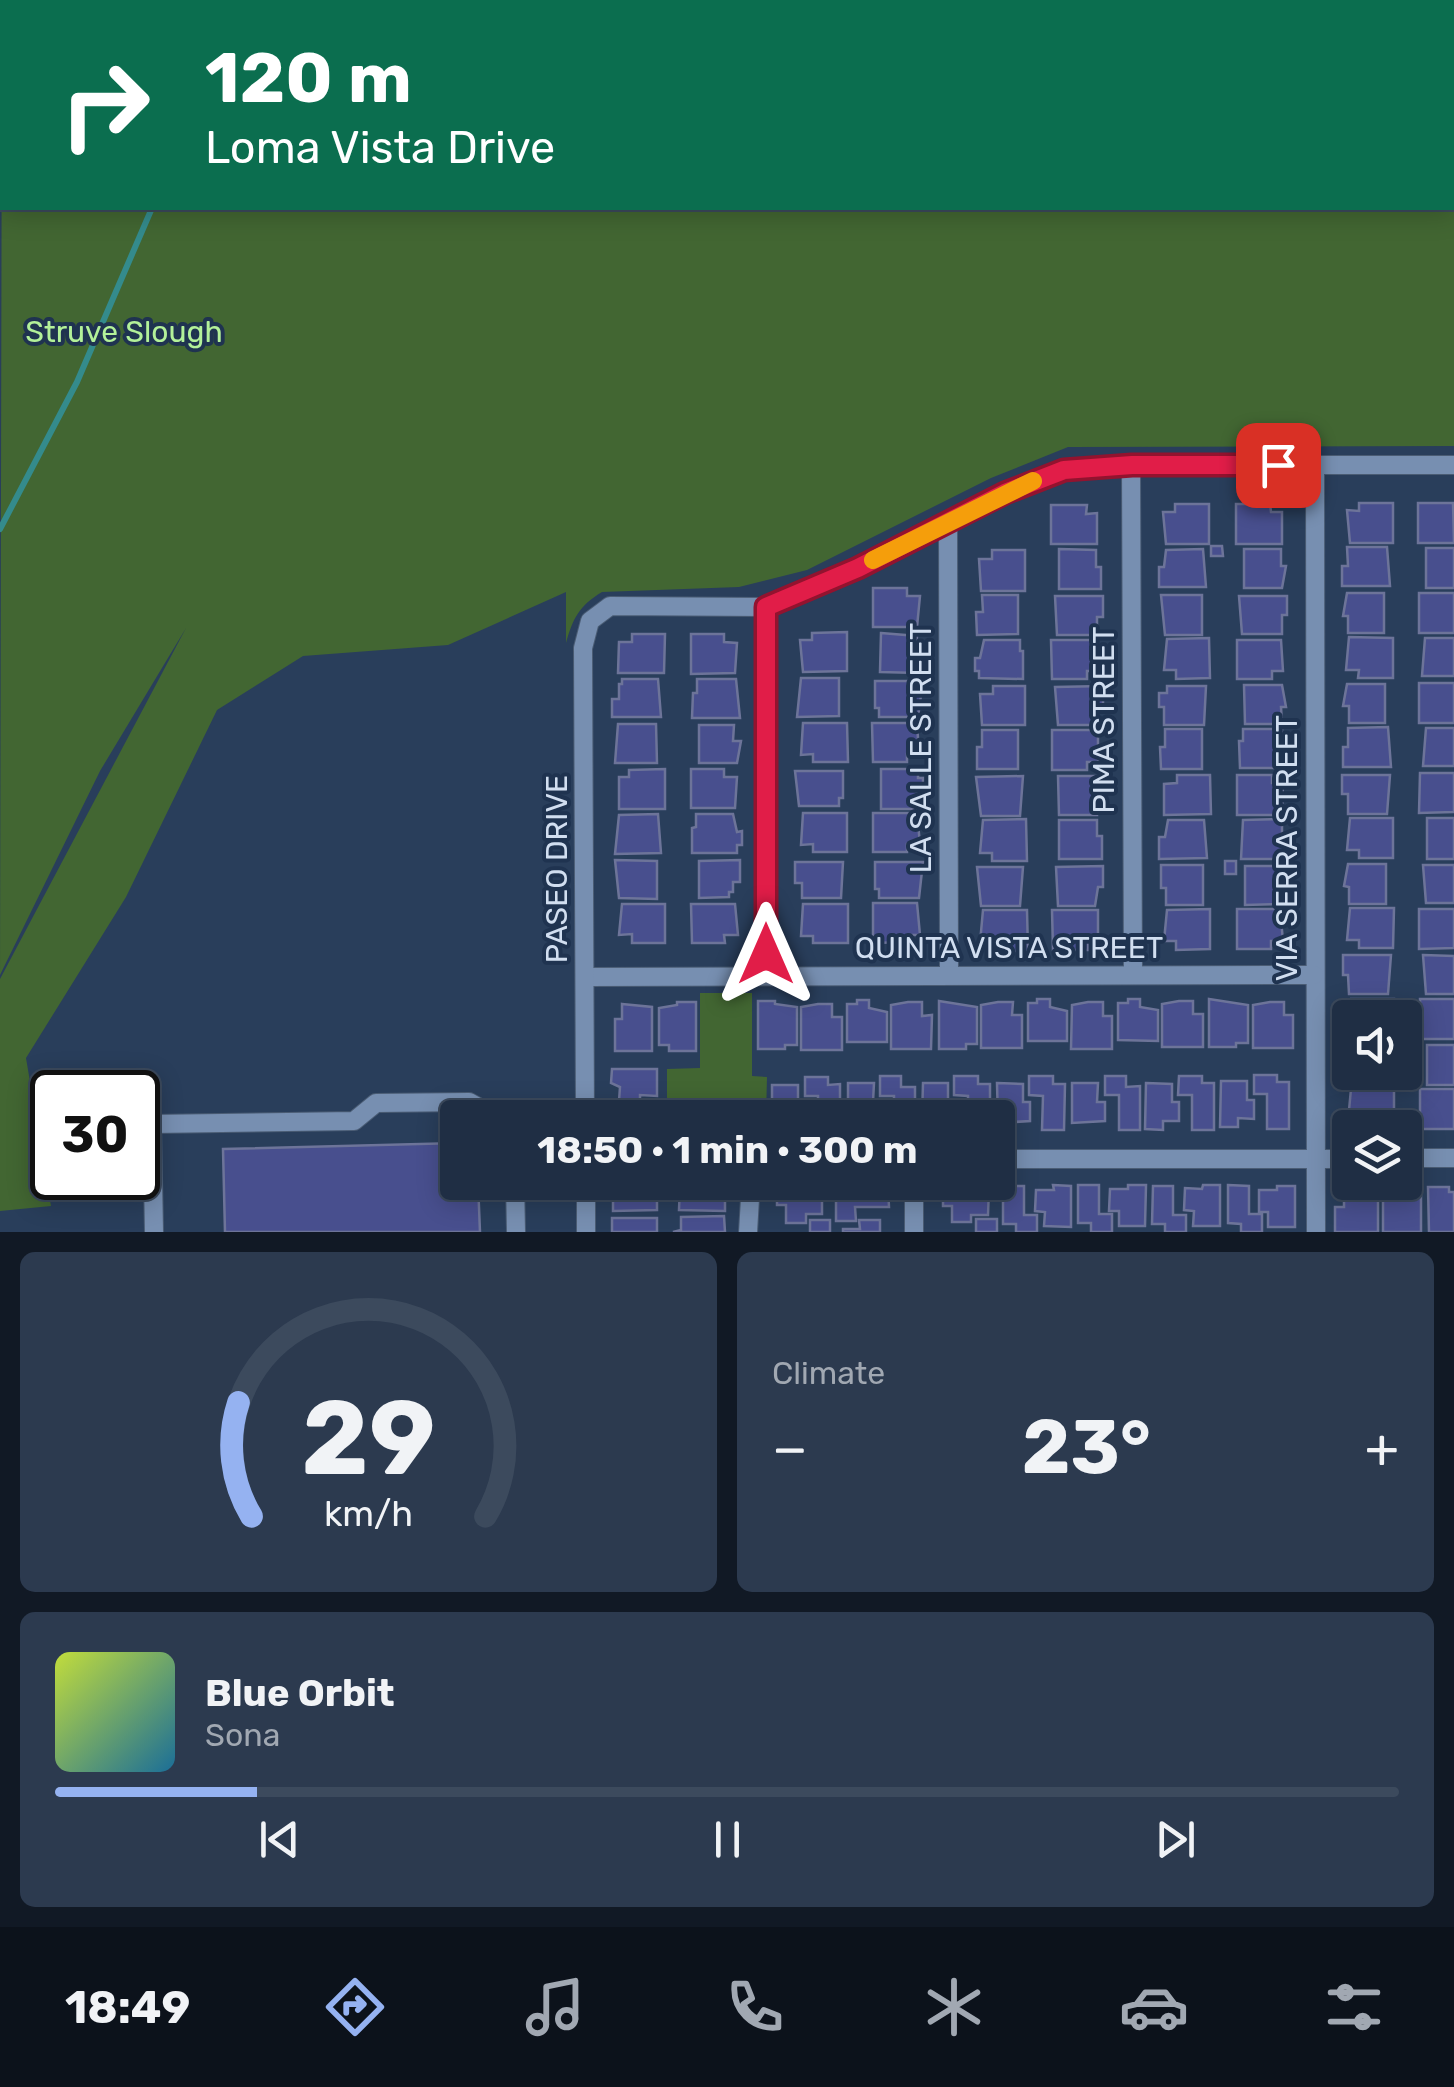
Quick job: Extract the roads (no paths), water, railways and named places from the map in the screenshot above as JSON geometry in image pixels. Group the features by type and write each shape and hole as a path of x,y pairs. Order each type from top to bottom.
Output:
{"street":[{"path":"828,0 836,0"},
{"name":"PIMA STREET","path":"1132,465 1133,975"},
{"name":"VIA SERRA STREET","path":"1314,465 1316,1232"},
{"path":"766,976 766,607 858,568 1049,475 1080,468 1454,465"},
{"name":"LA SALLE STREET","path":"948,521 949,976"},
{"name":"PASEO DRIVE","path":"586,1100 582,648 590,621 603,609 618,605 766,607"},
{"name":"QUINTA VISTA STREET","path":"584,977 1314,976"},
{"path":"154,1232 152,1124 354,1121 376,1103 440,1102"},
{"path":"1422,1158 1454,1158"},
{"path":"1015,1160 1332,1159"},
{"path":"515,1200 516,1232"},
{"path":"586,1200 586,1232"},
{"path":"748,1232 751,1200"},
{"path":"914,1200 914,1232"}],"waterway":[{"name":"Struve Slough","path":"0,529 77,382 151,210"}]}
